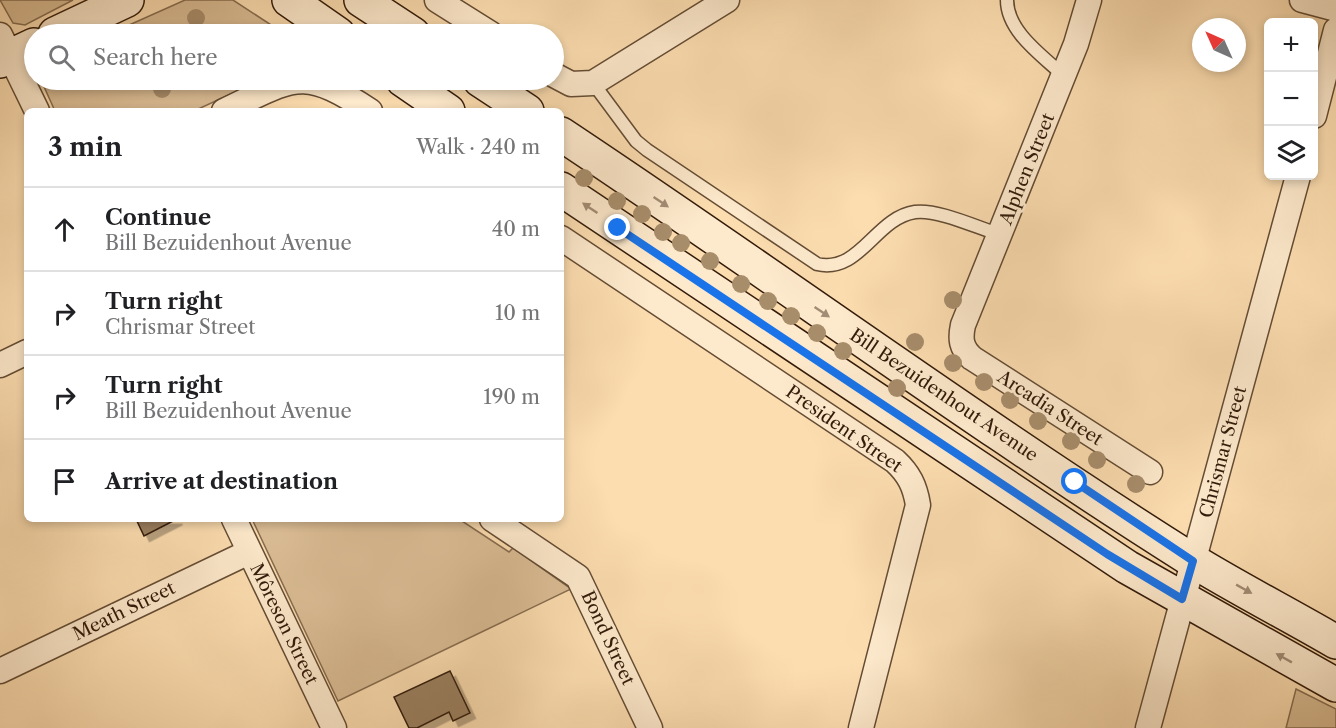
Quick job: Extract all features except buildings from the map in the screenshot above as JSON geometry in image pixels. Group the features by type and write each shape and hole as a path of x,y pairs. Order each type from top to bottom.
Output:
{"main road":[{"path":"289,0 324,24"},
{"path":"361,0 397,24"},
{"path":"76,24 119,2"},
{"path":"418,90 444,108"},
{"path":"495,90 522,108"},
{"name":"Bill Bezuidenhout Avenue","path":"564,136 907,370 1193,561 1336,642"},
{"path":"564,191 1107,554 1182,599 1336,685"}],"street":[{"path":"437,0 475,24"},
{"path":"564,80 571,84 593,83 727,0"},
{"name":"Alphen Street","path":"961,335 1064,76 1089,0"},
{"path":"1302,0 1336,9"},
{"path":"1318,100 1336,30"},
{"path":"11,49 24,80"},
{"path":"28,90 36,108"},
{"path":"230,108 269,90"},
{"path":"337,90 365,108"},
{"name":"Chrismar Street","path":"1148,728 1297,180"},
{"name":"President Street","path":"564,240 895,461 907,472 915,487 918,505 861,728"},
{"name":"Arcadia Street","path":"961,335 962,344 972,358 1150,472"},
{"path":"0,365 24,353"},
{"name":"Môreson Street","path":"235,522 334,728"},
{"name":"Bond Street","path":"496,522 578,577 650,728"},
{"name":"Meath Street","path":"0,671 249,552"}],"lane":[{"path":"1007,0 1011,20 1023,37 1064,76"},
{"path":"593,83 636,141 647,150 817,264 829,267 848,261 881,229 915,212 931,213 1000,235"}],"shaded area":[{"path":"0,0 73,0 27,24 13,23"},
{"path":"185,0 233,0 270,24 131,24"},
{"path":"46,90 239,90 200,108 54,108"},
{"path":"253,522 464,522 509,552 513,548 571,589 338,701"},
{"path":"1296,689 1336,709 1336,728 1286,728"}],"route":[{"path":"618,228 1107,554 1182,599 1193,561 1075,482"}]}
